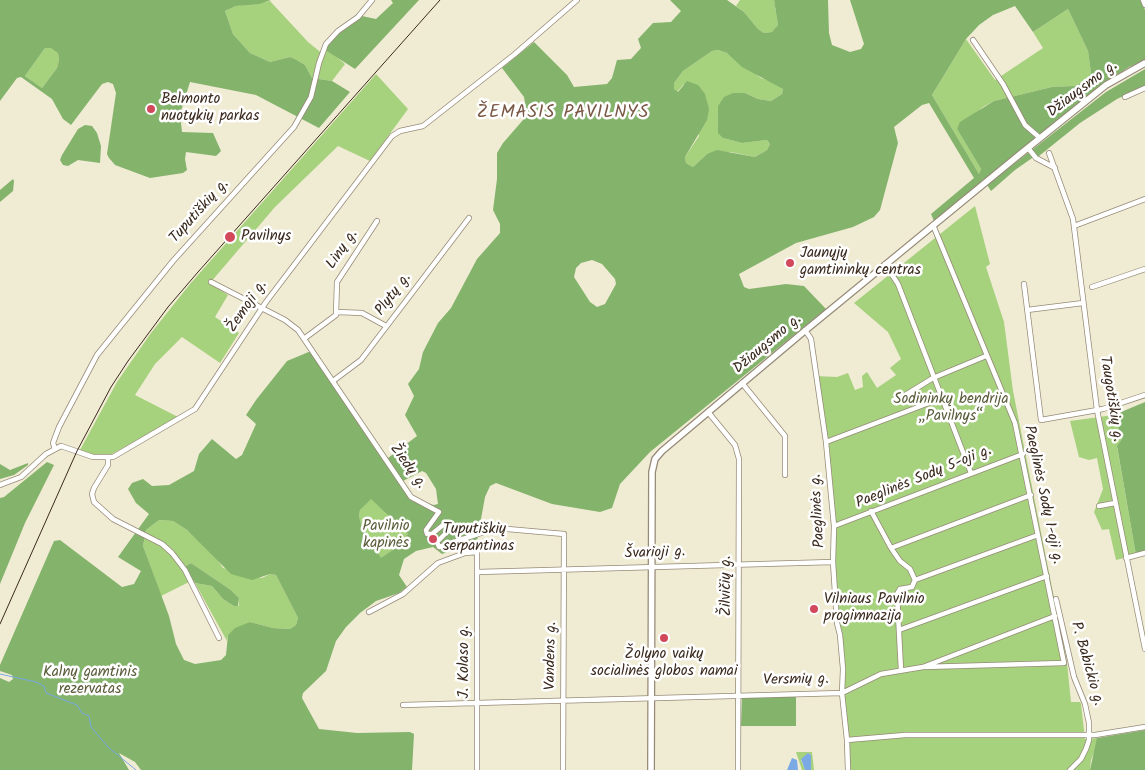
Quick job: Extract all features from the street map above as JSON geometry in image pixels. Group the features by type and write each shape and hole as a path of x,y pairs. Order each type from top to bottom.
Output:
{"street":[{"name":"Tuputiškių g.","path":"55,448 53,444 59,427 97,355 173,261 294,127 311,97 319,63 326,44 358,17 372,0"},
{"name":"Žemoji g.","path":"108,458 195,409 262,308 392,136 400,131 423,126 429,122 515,54 577,0"},
{"path":"1143,0 1145,5"},
{"path":"973,40 1003,84 1025,125 1040,138"},
{"name":"Džiaugsmo g.","path":"651,770 653,463 662,451 885,264 1106,85 1145,63"},
{"path":"1125,97 1145,88"},
{"path":"1028,148 1036,158 1055,168"},
{"name":"Taugotiškių g.","path":"1049,153 1074,226 1097,410 1145,649"},
{"path":"1074,226 1145,199"},
{"name":"Plytų g.","path":"333,381 361,360 469,218"},
{"name":"Linų g.","path":"338,312 336,285 377,221"},
{"name":"Paeglinės Sodų 1-oji g.","path":"923,667 1064,663 1023,454 1014,423 933,225"},
{"path":"885,264 898,284 971,472"},
{"path":"1092,287 1145,269"},
{"name":"Žiedų g.","path":"210,282 293,325 305,338 411,497 439,512 426,530 427,534 432,534 443,525 448,526 448,531 437,542 439,547 496,528 563,533 565,542"},
{"path":"1024,284 1041,420 1097,410 1145,395"},
{"path":"1027,310 1084,303"},
{"path":"305,338 338,312 362,314 386,326"},
{"name":"Paeglinės g.","path":"805,330 811,341 826,442 834,526 833,562 837,623 843,669 842,693"},
{"path":"906,394 933,378 986,356"},
{"path":"742,383 785,436 785,475"},
{"path":"826,442 942,398"},
{"name":"Žilvičių g.","path":"708,412 735,445 738,453 740,564 738,770"},
{"path":"0,484 21,478 55,448 65,446 93,457 108,458 108,465 92,494 94,502 113,519 162,544 172,553 185,570 219,638"},
{"name":"Paeglinės Sodų 5-oji g.","path":"834,526 971,472 1023,454"},
{"path":"891,548 1031,495"},
{"path":"1099,506 1115,503"},
{"path":"871,511 891,548 900,561 910,569 915,580"},
{"path":"901,670 898,591 912,586 915,580 1038,535"},
{"name":"Vandens g.","path":"563,770 565,542"},
{"name":"J. Kolaso g.","path":"368,612 403,594 438,563 471,551 475,551 478,554 477,770"},
{"path":"1126,558 1145,553"},
{"name":"Švarioji g.","path":"478,572 833,562"},
{"path":"899,630 1047,576"},
{"name":"P. Babickio g.","path":"1056,599 1074,676 1085,704 1089,735"},
{"path":"842,693 876,676 923,667 1055,616"},
{"name":"Versmių g.","path":"403,705 738,694 842,693 847,740"},
{"path":"848,770 847,740 905,736 1089,735 1145,726"},
{"path":"1070,770 1081,759 1089,735"}],"green space":[{"path":"0,0 271,0 259,4 236,6 225,11 233,34 250,53 270,62 290,57 305,65 312,78 332,81 350,92 319,128 256,95 190,82 180,114 182,132 213,133 221,151 216,156 186,152 187,170 183,173 150,178 115,165 107,154 116,93 113,84 108,82 102,84 71,125 63,119 52,99 21,77 17,78 0,101","holes":["45,48 51,48 58,53 59,60 57,68 42,88 25,76"]},
{"path":"391,0 419,0 355,69 327,51 326,48 336,36 362,16 376,19 393,3"},
{"name":"Kalnų gamtinis rezervatas","path":"670,0 727,0 744,12 758,29 764,33 772,32 778,25 774,0 828,0 829,33 832,45 850,52 861,49 864,44 850,0 1141,0 1145,10 1145,60 1129,67 1099,87 934,221 931,214 974,178 929,103 922,105 894,127 898,143 880,210 874,217 853,227 796,243 739,274 744,287 749,289 786,284 804,286 826,309 650,452 620,484 612,508 600,512 552,504 496,483 490,486 485,497 477,541 442,554 433,547 416,551 404,559 399,575 407,587 399,593 376,601 346,627 336,641 326,671 303,693 302,698 319,729 357,733 410,732 414,734 412,770 141,770 135,762 119,753 129,770 0,770 0,678 9,682 13,679 12,675 0,671 0,665 54,541 60,540 122,587 134,584 141,571 118,557 149,514 136,503 128,489 132,483 143,479 152,486 169,485 194,471 199,454 212,439 236,459 242,455 256,424 246,415 287,361 311,351 384,461 417,436 405,415 414,396 408,384 419,369 423,352 438,323 451,308 477,259 500,233 500,224 493,210 497,179 497,153 523,120 526,109 524,97 502,68 534,42 567,75 574,87 607,84 612,78 617,60 631,59 641,48 638,39 653,23 671,22 681,11","holes":["1015,6 1033,32 1068,9 1088,51 1091,73 1086,81 1074,86 1052,87 994,101 960,122 957,129 981,169 979,174 932,95 966,39 979,25 993,15","718,50 727,53 742,67 783,89 782,94 771,101 758,99 745,93 733,93 724,97 718,106 718,133 723,138 742,143 767,140 770,144 767,150 755,157 717,150 707,154 693,167 686,163 685,157 707,120 709,109 705,94 698,85 687,81 678,92 674,89 674,83 683,71 712,51","592,260 602,264 615,279 616,284 605,304 597,307 590,302 574,277 576,268 581,263","422,471 426,473 436,489 438,504 421,502 414,498 403,481","371,499 408,534 404,538 406,541 381,558 362,528 359,516 360,510","159,520 173,521 187,530 231,574 252,580 270,574 276,575 298,618 296,625 290,629 273,628 250,622 235,628 228,635 226,655 221,660 195,664 184,660 176,644 169,616 143,546 146,530"]},
{"path":"740,0 774,0 778,25 772,32 764,33 736,6"},
{"path":"270,1 308,42 324,55 326,48 345,64 332,81 312,78 305,65 290,57 270,62 250,53 233,34 225,11 236,6"},
{"path":"1068,9 1088,51 1091,73 1086,81 1074,86 1052,87 994,101 983,107 957,129 981,169 979,174 932,95 966,39 995,80 1043,48 1033,32"},
{"path":"45,48 52,48 58,52 59,60 57,68 42,88 25,76"},
{"path":"718,50 727,53 761,78 776,83 783,89 782,94 771,101 758,99 745,93 723,138 742,143 767,140 770,144 767,150 755,157 731,152 707,154 693,167 686,163 685,157 699,136 684,84 677,92 674,89 674,83 683,71 712,51"},
{"path":"1145,69 1145,86 1117,99 1080,123 1039,156 1035,156 1015,170 991,191 987,185 1106,92"},
{"path":"376,74 408,109 370,161 338,146 275,207 210,283 228,295 215,317 239,333 220,363 182,337 155,364 135,395 178,417 110,455 93,455 80,450 117,382 151,333 190,284"},
{"path":"85,125 92,126 97,133 101,146 100,163 78,160 68,166 63,165 60,160 62,155 78,129"},
{"path":"13,179 13,191 0,202 0,190"},
{"name":"Sodininkų bendrija „Pavilnys“","path":"975,206 990,264 986,267 1004,322 1013,391 1067,663 1071,702 1080,702 1081,704 1085,739 1097,738 1098,743 1091,760 1090,770 846,770 826,446 815,376 837,377 848,373 855,390 863,387 862,376 867,372 877,388 896,375 890,368 901,359 888,332 854,303"},
{"path":"1145,402 1145,550 1136,555 1117,446 1122,439 1114,415"},
{"path":"1114,415 1122,439 1117,447 1136,555 1116,560 1109,529 1102,530 1094,512 1103,489 1097,458 1089,460 1079,457 1070,421"},
{"path":"47,462 54,465 25,523 0,584 0,498 4,497"},
{"path":"28,463 28,465 14,475 0,479 0,464 10,470"},
{"name":"Pavilnio kapinės","path":"371,498 408,534 406,540 381,559 362,528 359,516 360,510"},
{"path":"159,520 173,521 187,530 215,556 223,568 262,578 270,574 276,575 298,618 296,625 290,629 273,628 250,622 228,635 227,641 195,583 212,586 223,599 234,606 239,606 239,598 231,590 191,563 185,568 193,580 161,596 143,546 146,530"},
{"path":"191,563 231,590 239,598 238,606 234,606 223,599 212,586 195,583 185,567"},
{"path":"796,696 796,726 741,726 742,698"},
{"path":"1145,730 1145,770 1090,770 1097,738"},
{"path":"796,752 812,752 814,770 811,770 809,767 811,755 808,753 801,760 805,770 802,770"}],"water":[{"path":"808,753 811,755 811,770 805,770 801,759"},
{"path":"792,758 797,760 798,770 787,770"}],"waterway":[{"path":"0,674 36,682 44,686 46,693 77,705 82,713 89,716 91,727 108,747 136,770"}],"railway":[{"path":"0,624 77,451 111,387 128,361 168,307 198,272 440,0"}],"place":[{"name":"Belmonto nuotykių parkas","path":"151,109"},
{"name":"Pavilnys","path":"230,237"},
{"name":"Jaunųjų gamtininkų centras","path":"790,263"},
{"name":"Tuputiškių serpantinas","path":"433,539"},
{"name":"Vilniaus Pavilnio progimnazija","path":"814,609"},
{"name":"Žolyno vaikų socialinės globos namai","path":"664,638"}],"district":[{"name":"ŽEMASIS PAVILNYS","path":"563,114"}]}
